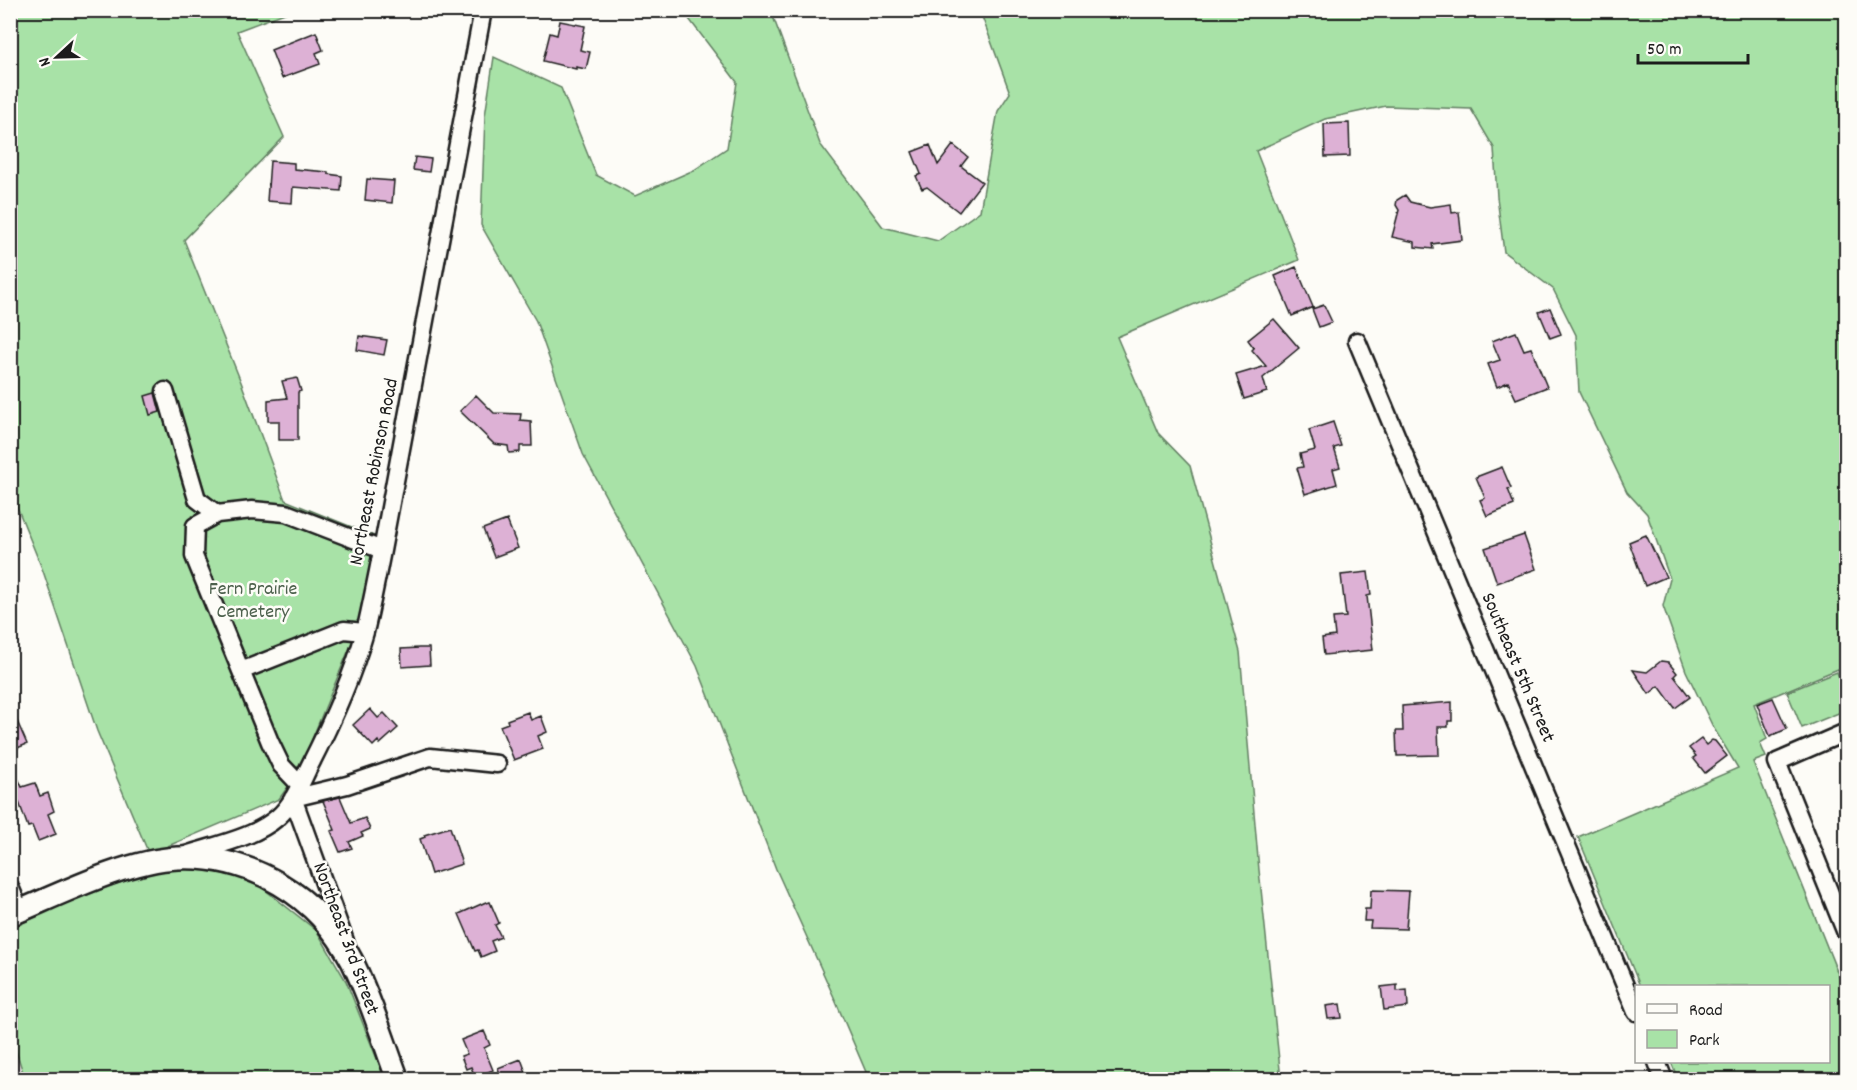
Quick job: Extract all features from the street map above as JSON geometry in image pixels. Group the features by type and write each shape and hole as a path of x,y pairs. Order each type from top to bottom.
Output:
{"main road":[{"name":"Northeast 3rd Street","path":"15,913 126,869 177,858 228,862 261,874 326,912 334,934 351,961 398,1080"}],"street":[{"name":"Northeast Robinson Road","path":"177,858 235,839 263,827 279,816 296,792 326,735 364,632 382,550 483,10"},
{"name":"Southeast 5th Street","path":"1358,341 1635,1010"},
{"path":"165,391 197,499 195,556 281,765 296,792 347,785 430,757 497,764"},
{"path":"197,499 217,514"},
{"path":"195,526 217,514 252,510 286,513 382,550"},
{"path":"241,671 344,630 364,632"},
{"path":"1846,732 1777,762 1846,933"},
{"name":"Northeast 3rd Street","path":"296,792 326,912"},
{"path":"10,887 15,913"},
{"path":"1657,1063 1664,1080"}],"shaded area":[{"path":"11,1035 25,1079 11,1079"}],"green space":[{"name":"Fern Prairie Cemetery","path":"10,11 290,11 237,31 284,137 184,240 285,500 379,538 355,635 298,773 279,799 149,854 97,731 43,571 11,492"},
{"path":"683,11 771,11 820,144 883,227 938,241 980,211 998,111 1010,93 980,11 1846,11 1846,687 1838,669 1754,704 1767,739 1760,743 1766,757 1753,762 1846,994 1846,1079 1678,1079 1671,1063 1830,1063 1830,985 1640,985 1578,837 1738,768 1713,727 1686,671 1663,606 1670,579 1647,514 1627,492 1579,392 1576,335 1553,289 1504,252 1494,148 1471,109 1386,106 1325,119 1256,151 1299,260 1117,337 1158,433 1190,466 1240,652 1259,870 1281,1079 920,1080 917,1077 869,1079 776,869 697,666 583,454 536,321 481,225 485,116 494,57 561,88 596,175 635,196 694,170 727,148 737,82"},
{"path":"1837,672 1846,695 1846,710 1802,728 1787,692"},
{"path":"197,867 255,882 317,931 346,981 385,1079 25,1079 11,1035 10,924 151,871"}],"building":[{"path":"560,21 585,26 580,50 590,52 586,69 576,67 576,69 543,61 550,33 557,35"},
{"path":"316,32 323,50 316,53 320,64 282,78 271,50"},
{"path":"1349,123 1350,156 1325,157 1324,124"},
{"path":"930,145 938,165 953,145 968,157 961,166 982,182 959,212 927,187 922,189 916,176 921,174 912,152"},
{"path":"415,157 431,159 429,172 413,170"},
{"path":"270,161 294,163 294,169 328,172 328,174 342,176 341,191 293,187 292,203 267,201"},
{"path":"367,179 394,181 392,203 365,200"},
{"path":"1405,195 1410,202 1430,207 1451,204 1452,213 1459,212 1462,240 1432,244 1433,249 1415,247 1415,242 1392,237 1399,210 1396,205 1397,200"},
{"path":"1296,267 1313,307 1292,316 1275,276"},
{"path":"1324,305 1332,322 1319,327 1312,309"},
{"path":"1550,308 1561,334 1550,338 1539,312"},
{"path":"1274,319 1299,348 1263,378 1267,392 1244,399 1236,375 1266,366 1252,350 1254,348 1248,340"},
{"path":"1516,332 1524,350 1531,348 1547,387 1516,399 1508,382 1497,387 1488,364 1500,360 1492,341"},
{"path":"359,336 387,340 384,355 357,350"},
{"path":"297,378 301,391 298,392 298,440 279,440 279,421 268,421 268,400 287,398 282,381"},
{"path":"155,393 160,412 150,415 145,396"},
{"path":"476,395 494,413 521,414 520,420 531,421 532,446 520,446 520,452 509,453 508,446 494,444 460,411"},
{"path":"1333,422 1341,446 1334,448 1340,467 1333,469 1337,484 1305,494 1297,468 1303,467 1300,454 1315,450 1309,430"},
{"path":"1502,467 1511,488 1508,489 1514,505 1487,516 1480,500 1485,498 1476,477"},
{"path":"507,520 518,548 494,557 483,529"},
{"path":"1524,535 1536,569 1497,583 1485,548"},
{"path":"1646,535 1666,577 1645,586 1629,542"},
{"path":"1368,572 1371,595 1367,596 1373,650 1324,655 1322,638 1335,636 1333,618 1346,617 1341,575"},
{"path":"429,648 430,665 402,667 401,649"},
{"path":"1661,661 1668,662 1677,673 1674,676 1690,697 1675,708 1659,686 1649,694 1633,670 1647,672"},
{"path":"1773,698 1787,729 1770,736 1757,704"},
{"path":"1452,702 1452,721 1448,721 1448,727 1438,727 1439,755 1397,756 1396,731 1403,731 1402,706"},
{"path":"10,705 27,744 10,751"},
{"path":"370,709 378,718 384,713 398,728 380,744 378,741 373,746 353,725"},
{"path":"528,712 531,720 541,716 547,732 538,736 543,749 514,760 500,726 508,723 507,720"},
{"path":"1701,739 1706,745 1712,740 1715,741 1727,756 1705,773 1693,758 1696,756 1689,748"},
{"path":"10,760 22,787 35,783 40,796 48,793 54,811 48,814 56,834 38,841 32,826 28,827 16,794 10,797"},
{"path":"340,797 351,823 365,818 370,829 361,833 363,836 349,842 352,848 340,852 331,831 335,830 323,801"},
{"path":"450,827 462,864 431,874 420,839 425,837 424,835"},
{"path":"1371,890 1409,891 1406,929 1370,928 1371,921 1364,921 1365,909 1370,909"},
{"path":"490,902 499,923 495,925 501,937 491,941 495,951 481,957 478,950 475,951 459,914"},
{"path":"1397,985 1397,991 1407,990 1408,1007 1384,1010 1381,987"},
{"path":"1340,1004 1342,1018 1328,1019 1326,1006"},
{"path":"484,1031 490,1045 484,1048 493,1070 475,1077 471,1067 466,1069 461,1056 467,1054 461,1040"},
{"path":"521,1059 527,1075 516,1080 502,1080 498,1068"}]}
